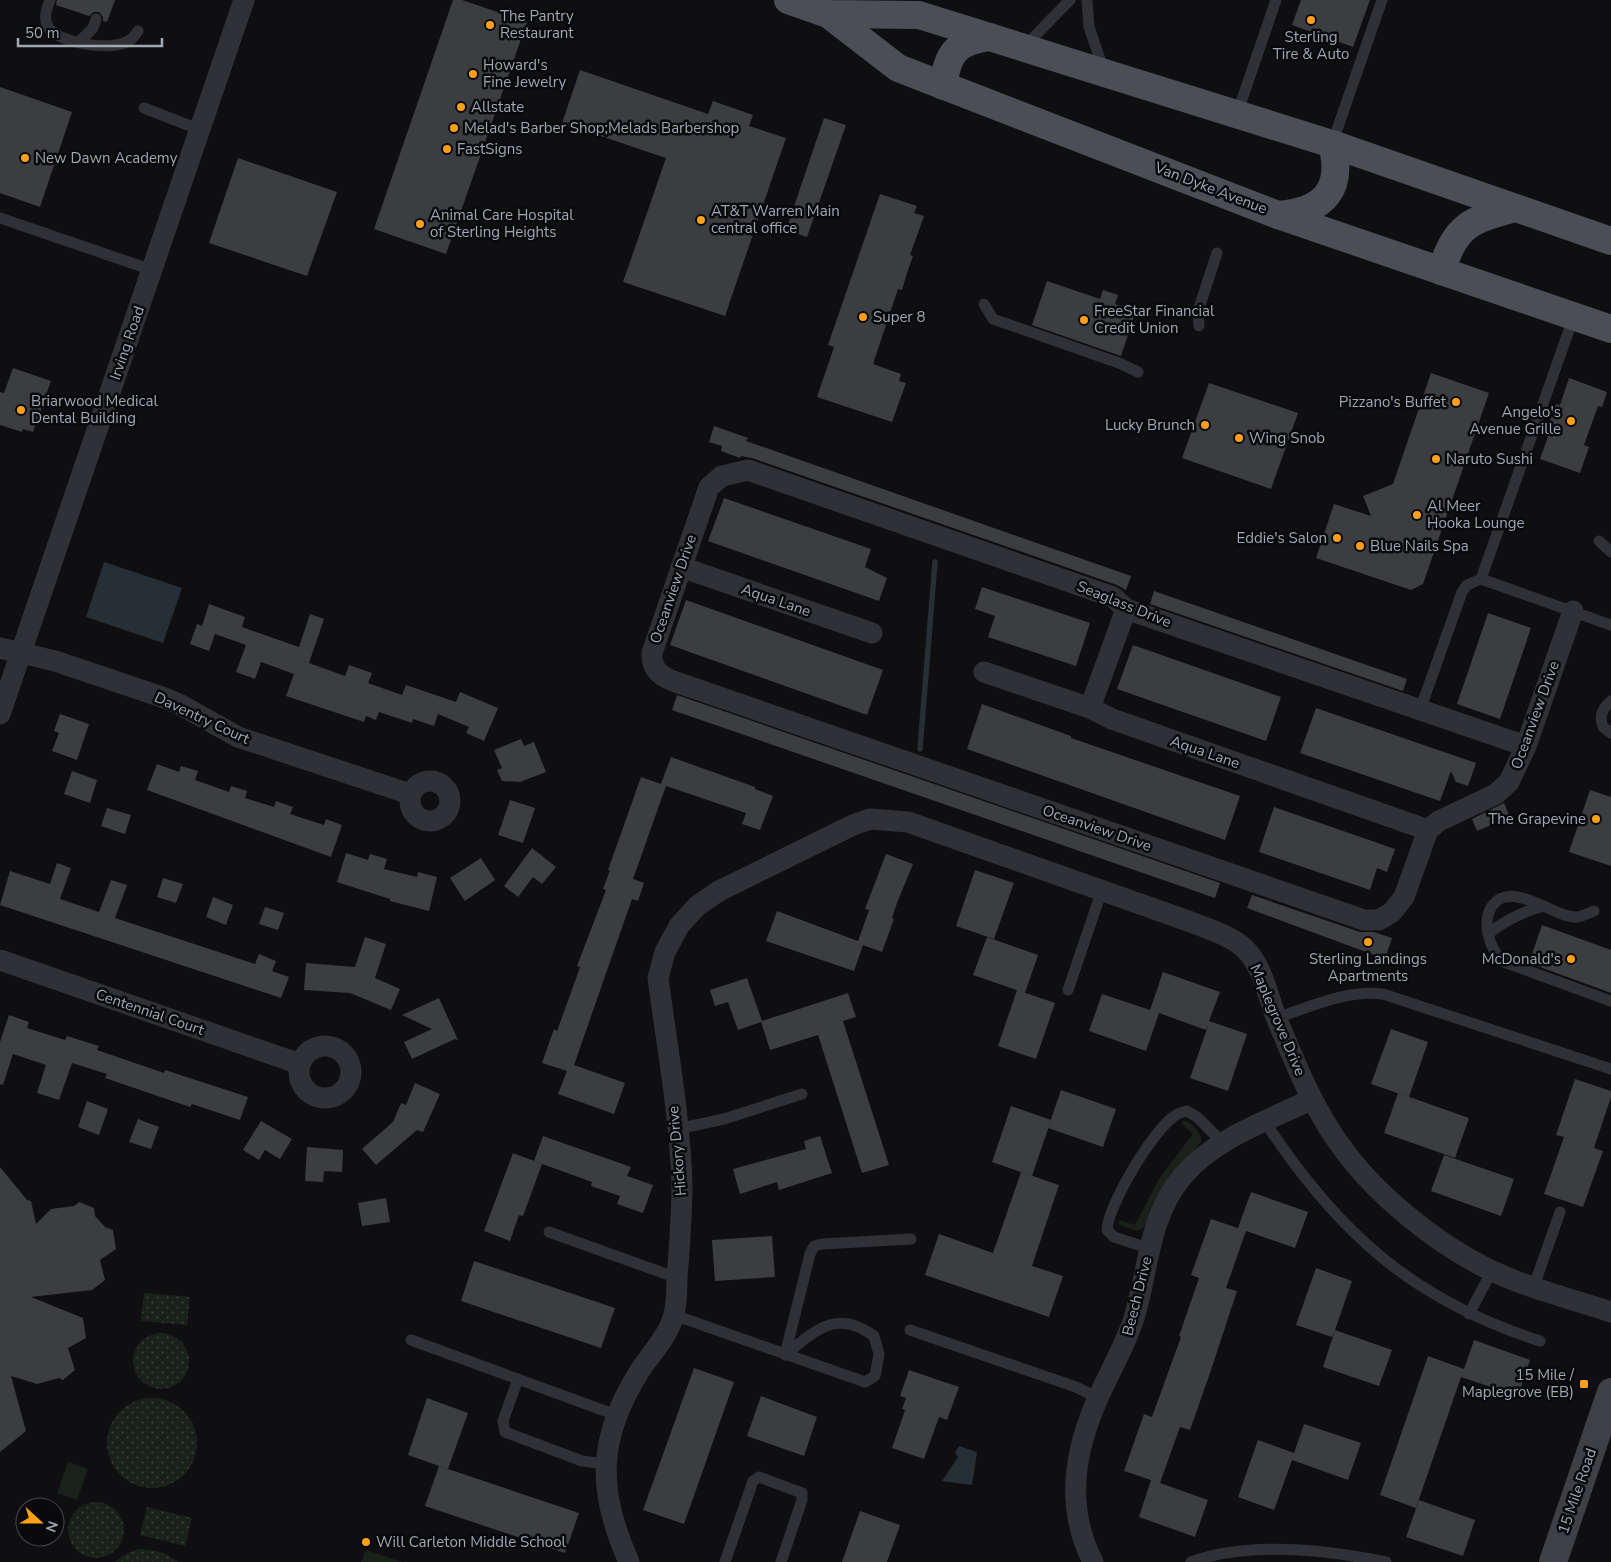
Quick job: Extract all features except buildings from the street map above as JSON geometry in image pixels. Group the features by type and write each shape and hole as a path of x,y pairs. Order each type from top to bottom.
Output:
{"main road":[{"name":"Van Dyke Avenue","path":"788,0 828,14 919,16 1332,144 1611,241"},
{"name":"Van Dyke Avenue","path":"828,14 898,68 1278,215 1611,329"},
{"path":"943,86 949,61 958,47 974,40 990,37"},
{"path":"1278,215 1307,209 1327,195 1337,172 1332,144"},
{"path":"1440,271 1450,244 1464,228 1489,215 1516,208"},
{"name":"15 Mile Road","path":"1553,1562 1611,1392"}],"street":[{"name":"Irving Road","path":"0,714 152,270 198,129 244,0"},
{"name":"Seaglass Drive","path":"722,476 739,470 748,470 1113,597 1126,609 1526,746"},
{"name":"Oceanview Drive","path":"722,476 709,487 681,566 652,660 655,669 664,677 1364,920 1379,920 1392,912 1404,897 1428,830 1439,821 1496,794 1509,782 1526,746 1572,611"},
{"name":"Aqua Lane","path":"681,566 872,633"},
{"path":"1090,708 1126,609"},
{"name":"Daventry Court","path":"0,648 56,661 162,697 179,704 238,737 410,794"},
{"name":"Aqua Lane","path":"984,672 1090,708 1100,715 1428,830"},
{"name":"Maplegrove Drive","path":"853,825 870,819 908,822 1191,922 1229,939 1245,949 1256,966 1276,1018 1312,1099 1337,1141 1372,1182 1419,1224 1448,1246 1492,1271 1611,1312"},
{"name":"Hickory Drive","path":"629,1562 616,1533 610,1511 605,1464 616,1415 630,1386 665,1336 674,1315 677,1274 682,1185 658,978 665,952 679,926 697,906 718,891 853,825"},
{"name":"Centennial Court","path":"0,960 300,1064"},
{"name":"Beech Drive","path":"1093,1562 1083,1543 1077,1512 1075,1480 1079,1451 1098,1398 1128,1336 1139,1299 1148,1248 1166,1200 1183,1176 1203,1156 1223,1143 1312,1099"}],"lane":[{"path":"50,0 46,14 48,26 58,35 98,47 120,45 131,40 138,32"},
{"path":"1023,47 1070,0"},
{"path":"1087,0 1089,27 1104,73"},
{"path":"1237,114 1276,0"},
{"path":"1332,144 1382,0"},
{"path":"79,42 93,28 96,19"},
{"path":"144,108 198,129"},
{"path":"0,218 152,270"},
{"path":"1199,326 1198,311 1217,253"},
{"path":"984,304 989,315 997,320 1119,363 1138,372"},
{"path":"1481,579 1574,316"},
{"path":"1599,541 1611,552"},
{"path":"1420,710 1462,592 1467,585 1481,579 1611,625"},
{"path":"1611,701 1604,708 1601,717 1603,727 1611,733"},
{"path":"1068,990 1102,890"},
{"path":"1594,911 1575,917 1513,896 1499,900 1494,904 1488,916 1488,934 1494,951 1504,962 1611,1002"},
{"path":"1488,934 1505,920 1527,910 1544,906"},
{"path":"1276,1018 1330,1000 1370,992 1383,994 1611,1069"},
{"path":"677,1129 724,1120 802,1094"},
{"path":"1148,1248 1114,1237 1107,1230 1107,1220 1117,1197 1154,1138 1175,1115 1187,1111 1197,1117 1223,1143"},
{"path":"1266,1122 1312,1188 1351,1231 1391,1266 1423,1288 1469,1314 1496,1327 1540,1341"},
{"path":"1534,1286 1560,1212"},
{"path":"549,1232 666,1274 677,1274"},
{"path":"785,1355 810,1254 814,1246 911,1239"},
{"path":"1469,1314 1492,1271"},
{"path":"674,1315 785,1355 866,1382 875,1376 880,1354 874,1336 860,1326 843,1322 820,1327 785,1355"},
{"path":"910,1330 1076,1387 1098,1398"},
{"path":"411,1340 616,1415"},
{"path":"518,1379 502,1421 505,1432 582,1461 605,1464"},
{"path":"725,1562 753,1481 759,1477 802,1493 802,1500 781,1562"},
{"path":"1191,1562 1237,1552 1288,1551 1328,1552 1385,1562"}],"shaded area":[{"path":"104,562 182,588 163,643 86,617"},
{"path":"1183,1120 1196,1128 1202,1141 1185,1161 1143,1228 1136,1231 1118,1224 1119,1220 1135,1225 1160,1177 1193,1134 1182,1124"},
{"path":"144,1293 190,1297 187,1325 141,1321"},
{"path":"161,1333 172,1335 181,1341 187,1350 189,1361 187,1372 181,1381 172,1387 161,1389 150,1387 141,1381 135,1372 133,1361 135,1350 141,1341 150,1335"},
{"path":"152,1398 169,1402 184,1411 193,1426 197,1443 193,1460 184,1475 169,1484 152,1488 135,1484 120,1475 111,1460 107,1443 111,1426 120,1411 135,1402"},
{"path":"959,1446 977,1452 972,1485 942,1481 958,1457 955,1453"},
{"path":"68,1462 88,1469 77,1500 57,1493"},
{"path":"96,1502 107,1504 116,1510 122,1519 124,1530 122,1541 116,1550 107,1556 96,1558 85,1556 76,1550 70,1541 68,1530 70,1519 76,1510 85,1504"},
{"path":"147,1507 192,1518 185,1546 140,1535"},
{"path":"138,1549 159,1552 178,1562 115,1562 124,1555"},
{"path":"366,1550 402,1562 361,1562"}],"waterway":[{"path":"920,749 935,562"}],"place":[{"name":"Sterling Tire & Auto","path":"1311,20"},
{"name":"The Pantry Restaurant","path":"490,25"},
{"name":"Howard's Fine Jewelry","path":"473,74"},
{"name":"Allstate","path":"461,107"},
{"name":"Melad's Barber Shop;Melads Barbershop","path":"454,128"},
{"name":"FastSigns","path":"447,149"},
{"name":"New Dawn Academy","path":"25,158"},
{"name":"AT&T Warren Main central office","path":"701,220"},
{"name":"Animal Care Hospital of Sterling Heights","path":"420,224"},
{"name":"Super 8","path":"863,317"},
{"name":"FreeStar Financial Credit Union","path":"1084,320"},
{"name":"Pizzano's Buffet","path":"1456,402"},
{"name":"Briarwood Medical Dental Building","path":"21,410"},
{"name":"Angelo's Avenue Grille","path":"1571,421"},
{"name":"Lucky Brunch","path":"1205,425"},
{"name":"Wing Snob","path":"1239,438"},
{"name":"Naruto Sushi","path":"1436,459"},
{"name":"Al Meer Hooka Lounge","path":"1417,515"},
{"name":"Eddie's Salon","path":"1337,538"},
{"name":"Blue Nails Spa","path":"1360,546"},
{"name":"The Grapevine","path":"1596,819"},
{"name":"Sterling Landings Apartments","path":"1368,942"},
{"name":"McDonald's","path":"1571,959"},
{"name":"15 Mile / Maplegrove (EB)","path":"1584,1384"},
{"name":"Will Carleton Middle School","path":"366,1542"}]}
